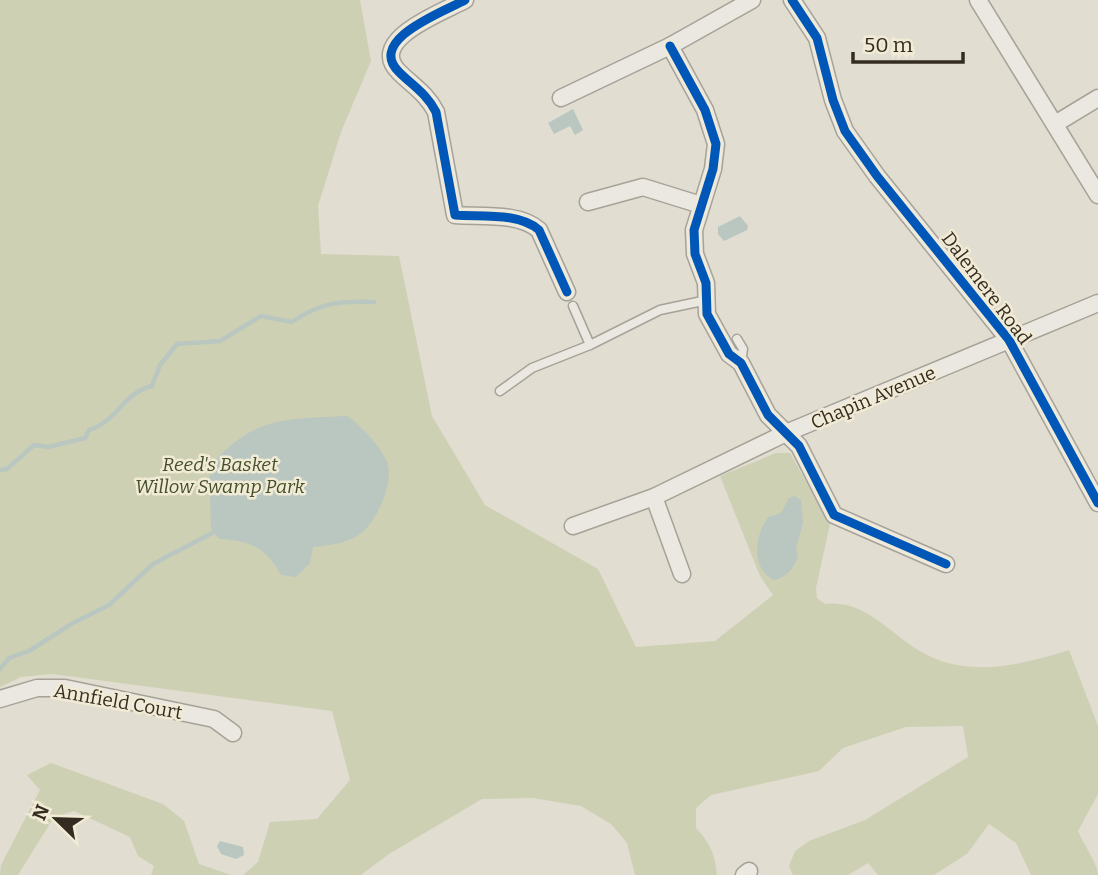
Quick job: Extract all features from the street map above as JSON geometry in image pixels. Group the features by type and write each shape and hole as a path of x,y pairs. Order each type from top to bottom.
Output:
{"street":[{"path":"561,98 670,46 752,0"},
{"name":"Dalemere Road","path":"792,0 817,38 833,100 845,131 877,176 1009,340 1098,503"},
{"path":"978,0 1098,195"},
{"path":"454,3 397,39 391,48 391,62 422,92 436,113 455,215 515,219 533,225 539,230 570,299"},
{"path":"670,46 705,110 716,144 713,169 694,230 695,254 706,283 707,314 729,354 741,363 768,415 799,446 834,515 946,564"},
{"path":"1055,124 1098,98"},
{"path":"588,202 643,187 701,205"},
{"name":"Chapin Avenue","path":"572,526 654,497 786,433 1098,303"},
{"path":"654,497 682,574"},
{"name":"Annfield Court","path":"0,699 37,688 65,688 214,719 233,733"}],"lane":[{"path":"570,299 590,345"},
{"path":"500,391 532,368 590,345 660,310 706,300"},
{"path":"737,339 743,349 741,363"}],"green space":[{"name":"Reed's Basket Willow Swamp Park","path":"0,0 360,0 371,61 341,132 318,206 321,254 399,256 432,416 485,505 598,569 636,647 715,641 773,595 760,576 720,476 776,453 790,453 830,524 816,588 817,598 825,604 854,607 867,613 927,655 962,666 1016,664 1069,650 1098,726 1098,794 1078,831 1098,875 1031,875 1016,843 989,824 967,854 934,875 878,875 868,863 848,875 793,875 789,866 795,851 809,841 865,820 968,757 963,726 906,727 843,748 819,771 711,795 696,808 696,828 711,849 717,875 635,875 627,843 611,824 581,806 533,798 482,799 389,854 361,875 243,875 258,862 270,822 317,819 350,780 332,711 52,674 21,677 0,687"},
{"path":"51,763 163,804 184,821 199,864 231,875 151,875 154,866 138,856 130,837 74,811 54,817 18,875 0,875 1,865 40,790 27,775"}],"shaded area":[{"path":"573,109 583,130 575,135 570,126 554,134 548,123"},
{"path":"740,216 748,226 747,230 724,241 718,234 718,227"},
{"path":"347,416 371,438 388,465 386,493 366,529 343,542 313,547 310,563 296,577 281,575 270,558 256,547 239,541 219,539 211,529 209,468 225,451 255,429 271,424 305,418"},
{"path":"795,496 801,500 803,523 796,548 798,557 789,572 774,580 766,575 758,560 760,533 768,517 781,513 789,498"},
{"path":"220,841 243,847 244,855 236,859 221,854 217,846"}],"waterway":[{"path":"0,470 7,469 34,445 48,447 85,438 89,430 107,420 134,394 152,386 160,365 177,344 220,341 261,316 292,322 331,304 374,302"},
{"path":"0,669 9,658 29,651 73,623 109,605 153,564 214,532"}],"cycle path":[{"path":"465,0 411,28 392,49 391,60 436,112 455,215 510,218 531,224 539,230 567,292"},
{"path":"792,0 817,38 833,100 845,131 877,176 1009,340 1098,503"},
{"path":"670,46 705,110 716,144 713,169 694,230 695,254 706,283 707,314 729,354 741,363 768,415 799,446 834,515 946,564"}]}
